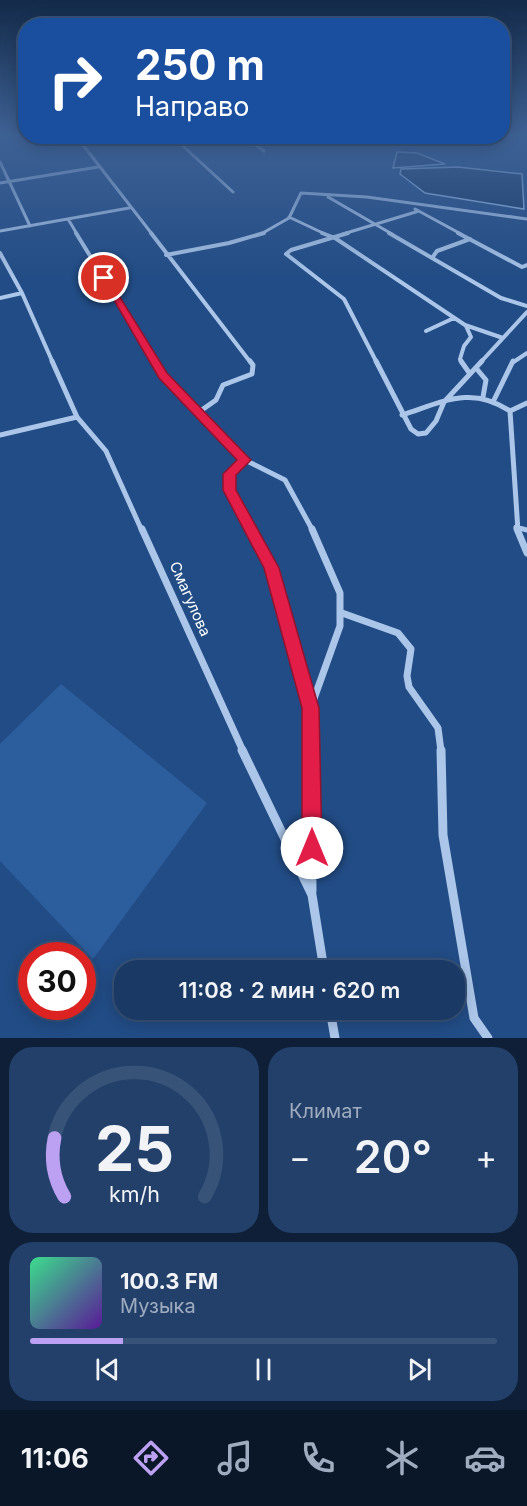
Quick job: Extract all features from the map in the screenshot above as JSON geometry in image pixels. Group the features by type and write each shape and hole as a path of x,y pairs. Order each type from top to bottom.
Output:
{"street":[{"path":"10,183 30,226"},
{"path":"111,183 253,365 252,374 223,385 216,400 199,412"},
{"path":"224,183 233,192"},
{"path":"166,255 252,237 271,229 295,212 301,193 367,196 527,219"},
{"path":"325,195 501,298 527,306"},
{"path":"402,202 522,267 527,265"},
{"path":"0,231 129,208"},
{"path":"419,211 330,237 291,250 286,254 344,299 411,429 418,434 426,433 436,421 444,402 527,312"},
{"path":"289,217 299,218 330,237 465,325 503,338"},
{"path":"68,219 163,375 245,460 285,480 323,553 340,593 342,613 340,626 311,708"},
{"path":"432,258 437,251 470,239"},
{"name":"Смагулова","path":"0,253 22,293 77,417 106,451 234,733 312,894 322,960"},
{"path":"0,298 22,293"},
{"path":"426,331 454,318"},
{"path":"465,325 471,337 464,346 460,359 470,374"},
{"path":"494,400 512,362 527,353"},
{"path":"476,368 486,380 483,398"},
{"path":"402,415 444,402 483,398 494,400 510,411"},
{"path":"510,411 527,404"},
{"path":"510,411 516,527 527,553"},
{"path":"0,435 77,417"},
{"path":"245,460 230,474 230,490 272,568 311,708 312,894"},
{"path":"516,527 527,530"},
{"path":"342,613 398,633 411,649 407,676 409,687 438,728 442,757 440,793 443,835 474,1018 488,1038"},
{"path":"331,1020 334,1038"}],"shaded area":[{"path":"412,183 523,183 524,209 425,193"},
{"path":"61,684 207,803 96,955 96,942 77,942 0,861 0,744"}],"route":[{"path":"104,278 163,375 245,460 230,474 230,490 272,568 311,708 312,848"}]}
